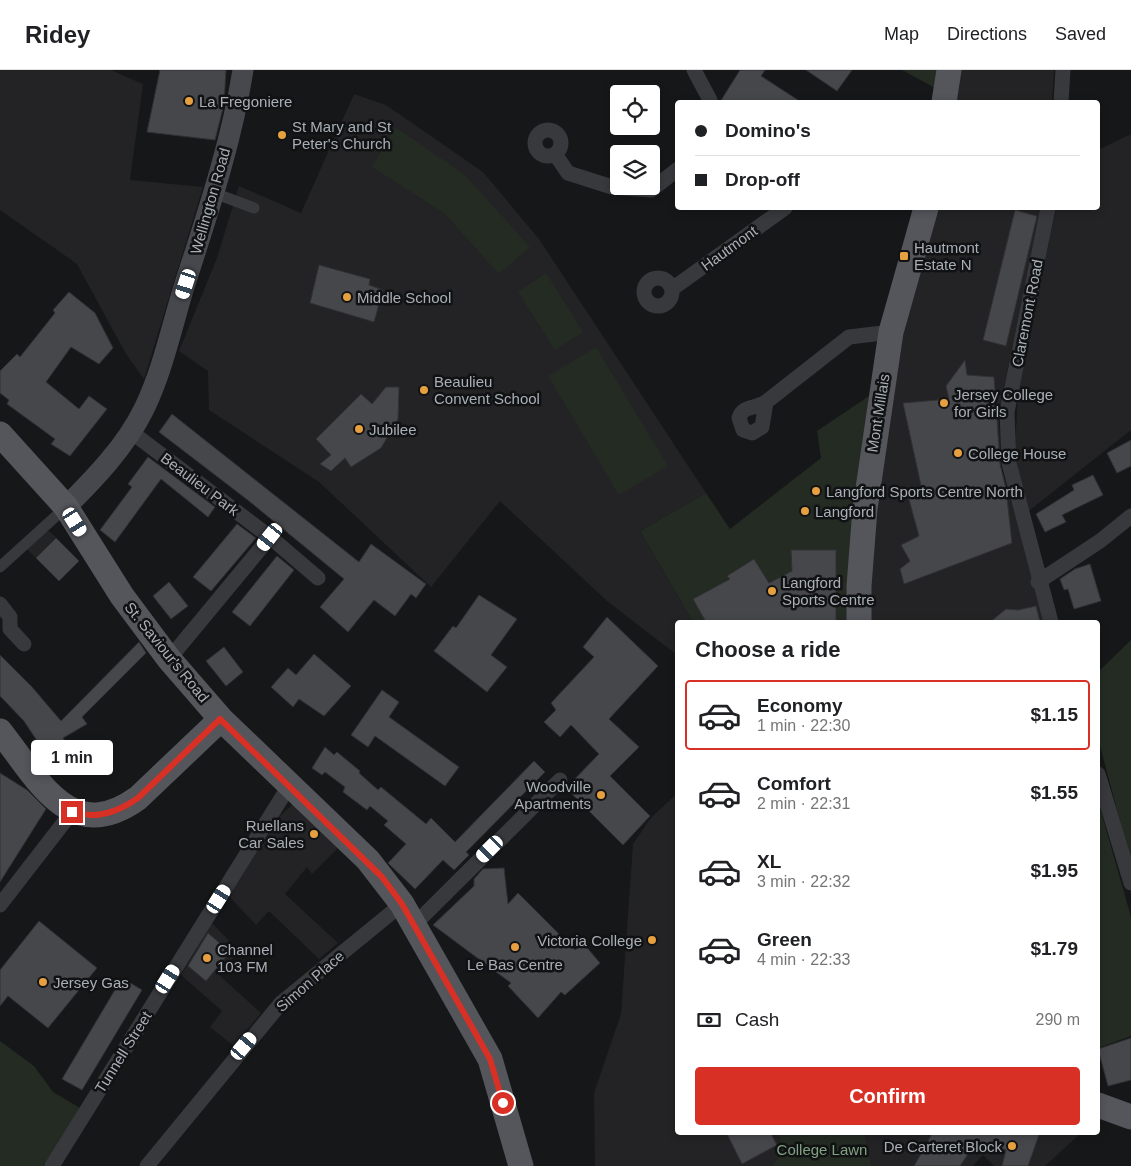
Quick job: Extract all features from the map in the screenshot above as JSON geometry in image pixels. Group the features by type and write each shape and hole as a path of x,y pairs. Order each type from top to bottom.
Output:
{"main road":[{"name":"Wellington Road","path":"66,507 88,485 130,431 144,408 158,373 222,170 243,70"},
{"path":"945,98 948,70"},
{"name":"Mont Millais","path":"859,620 859,586 865,509 891,332 925,210"},
{"name":"St. Saviour's Road","path":"0,434 66,507 122,596 169,659 220,719 368,860 408,914 490,1059 521,1166"},
{"path":"0,731 58,802 72,812 101,815 124,808 138,798 220,719"},
{"path":"1100,1106 1131,1117"}],"street":[{"path":"694,70 710,100"},
{"path":"1061,100 1063,70"},
{"path":"555,154 568,173 612,187 651,190 675,171"},
{"path":"214,193 254,208"},
{"name":"Hautmont","path":"672,288 782,210"},
{"name":"Claremont Road","path":"1048,210 1007,412 1009,463 1038,582 1050,620"},
{"path":"766,402 849,337 891,332"},
{"name":"Beaulieu Park","path":"130,431 270,537 318,578"},
{"path":"0,567 66,507"},
{"path":"1038,582 1100,541 1131,516"},
{"path":"169,659 270,537"},
{"path":"0,604 10,616 10,629 24,644"},
{"name":"Simon Place","path":"154,1164 281,1003 408,914 560,780"},
{"path":"1100,781 1131,883"},
{"name":"Tunnell Street","path":"52,1166 289,786"},
{"path":"0,905 72,812"}],"shaded area":[{"path":"0,70 111,70 143,84 130,180 203,187 144,379 126,354 77,264 0,210"},
{"path":"958,70 1054,70 1052,100 954,100"},
{"name":"Beaulieu Convent School","path":"354,94 386,105 483,172 539,239 706,493 640,531 692,620 675,620 675,653 607,601 500,501 431,587 319,482 209,410 208,371 179,351 217,258 239,186 301,213"},
{"path":"1131,134 1131,430 1025,514 1015,450 1018,392 1056,210 1100,210 1100,149"},
{"name":"Jersey College for Girls","path":"936,210 1041,210 1004,387 999,420 1001,467 1045,620 867,620 867,594 899,332"},
{"path":"44,527 56,537 36,558 24,546"},
{"name":"Victoria College","path":"675,795 675,1135 1079,1135 1045,1166 994,1166 983,1155 973,1166 595,1166 594,1093 621,1014 633,844 650,819"},
{"path":"295,802 338,848 312,874 307,867 285,894 338,943 319,959 269,911 256,925 228,895 280,816"},
{"path":"212,923 239,951 219,975 261,1013 234,1046 210,1027 222,1011 181,975"}],"green space":[{"path":"902,70 938,70 935,88"},
{"path":"395,127 465,175 530,247 499,274 444,213 372,167"},
{"path":"546,273 583,332 555,350 518,292"},
{"path":"596,347 668,466 619,495 548,376"},
{"name":"Langford","path":"869,396 851,565 851,620 692,620 640,531 706,493 730,529 821,458 817,431"},
{"path":"1131,640 1131,863 1100,746 1100,670"},
{"path":"1100,808 1131,917 1131,1036 1100,1047"},
{"path":"0,1041 34,1066 53,1092 80,1108 44,1166 0,1166"},
{"name":"College Lawn","path":"779,1135 864,1135 871,1166 772,1166 782,1153"}],"building":[{"name":"La Fregoniere","path":"160,70 226,70 224,104 215,140 147,132"},
{"path":"740,70 765,70 761,76 798,100 721,100"},
{"path":"806,70 852,70 837,91"},
{"path":"1015,210 1037,216 1006,346 983,340"},
{"name":"Middle School","path":"319,265 370,279 369,285 383,290 374,322 310,303"},
{"path":"69,292 95,313 113,348 99,364 71,347 46,382 79,409 89,396 107,409 70,456 51,444 55,439 7,404 9,400 0,393 0,371 17,354 20,357 55,313 53,310"},
{"name":"College House","path":"965,360 967,375 994,377 1000,464 1006,489 1012,543 904,584 900,569 910,561 901,545 919,536 908,496 922,490 903,403 949,399 946,386"},
{"name":"Jubilee","path":"386,387 399,387 398,419 381,448 351,467 345,458 331,471 320,464 331,455 316,439 361,394 372,404"},
{"path":"172,414 359,562 371,544 426,584 416,598 411,594 395,616 374,600 348,632 320,607 344,579 249,501 159,432"},
{"path":"1131,440 1131,466 1117,473 1107,453"},
{"path":"148,457 215,507 208,517 161,479 115,542 100,530 132,487 128,484"},
{"path":"1093,475 1103,495 1062,515 1066,522 1045,532 1036,514 1074,490 1072,485"},
{"path":"237,524 256,538 211,591 193,577"},
{"path":"56,538 79,561 59,581 36,558"},
{"name":"Langford Sports Centre","path":"791,550 836,550 836,620 705,620 693,599 730,579 727,576 754,559 769,583 792,571"},
{"path":"277,556 294,570 250,626 232,612"},
{"path":"1090,564 1101,601 1074,609 1068,589 1064,590 1060,579 1075,569"},
{"path":"169,582 188,606 171,619 153,596"},
{"path":"479,595 517,619 491,655 507,667 487,692 434,651 453,626 456,628"},
{"path":"1036,606 1040,620 992,620 1006,609 1018,610"},
{"path":"607,617 658,666 609,719 639,747 610,776 650,816 623,845 566,788 599,754 571,725 560,737 544,722 556,710 551,703 594,657 583,647"},
{"path":"139,642 146,653 82,717 87,724 63,738 73,752 53,765 24,721 0,696 0,655 32,687 61,721"},
{"path":"224,647 243,672 226,686 206,661"},
{"path":"314,654 351,686 324,716 299,699 293,707 271,687 288,668 296,675"},
{"path":"382,690 399,702 389,717 459,767 445,786 375,736 368,747 351,735"},
{"path":"325,747 334,755 337,752 360,771 359,773 378,790 381,787 426,824 431,818 455,842 534,761 545,772 466,852 469,855 454,870 443,860 415,889 388,863 406,844 384,825 388,821 370,806 367,810 343,792 345,787 325,772 322,775 312,768"},
{"path":"0,773 27,790 46,809 0,882"},
{"name":"Le Bas Centre","path":"504,868 508,904 518,893 575,950 583,943 600,963 565,995 561,992 538,1018 508,986 511,983 433,925 474,886 474,879 483,869"},
{"name":"Jersey Gas","path":"39,921 97,968 48,1028 8,996 0,1006 0,970"},
{"name":"Channel 103 FM","path":"208,933 230,952 206,981 188,966"},
{"path":"122,978 142,990 82,1090 62,1079"},
{"path":"1131,1038 1131,1080 1108,1086 1100,1056 1100,1048"},
{"path":"728,1135 772,1135 777,1145 742,1164"},
{"path":"931,1135 1039,1135 1028,1166 1002,1166 1006,1150 976,1142 960,1166 914,1166"}],"place":[{"name":"La Fregoniere","path":"189,101"},
{"name":"St Mary and St Peter's Church","path":"282,135"},
{"name":"Hautmont Estate N","path":"904,256"},
{"name":"Middle School","path":"347,297"},
{"name":"Beaulieu Convent School","path":"424,390"},
{"name":"Jersey College for Girls","path":"944,403"},
{"name":"Jubilee","path":"359,429"},
{"name":"College House","path":"958,453"},
{"name":"Langford Sports Centre North","path":"816,491"},
{"name":"Langford","path":"805,511"},
{"name":"Langford Sports Centre","path":"772,591"},
{"name":"Woodville Apartments","path":"601,795"},
{"name":"Ruellans Car Sales","path":"314,834"},
{"name":"Victoria College","path":"652,940"},
{"name":"Le Bas Centre","path":"515,947"},
{"name":"Channel 103 FM","path":"207,958"},
{"name":"Jersey Gas","path":"43,982"},
{"name":"De Carteret Block","path":"1012,1146"}],"route":[{"path":"72,812 101,815 124,808 138,798 220,719 368,860 402,904 490,1059 503,1103"}]}
